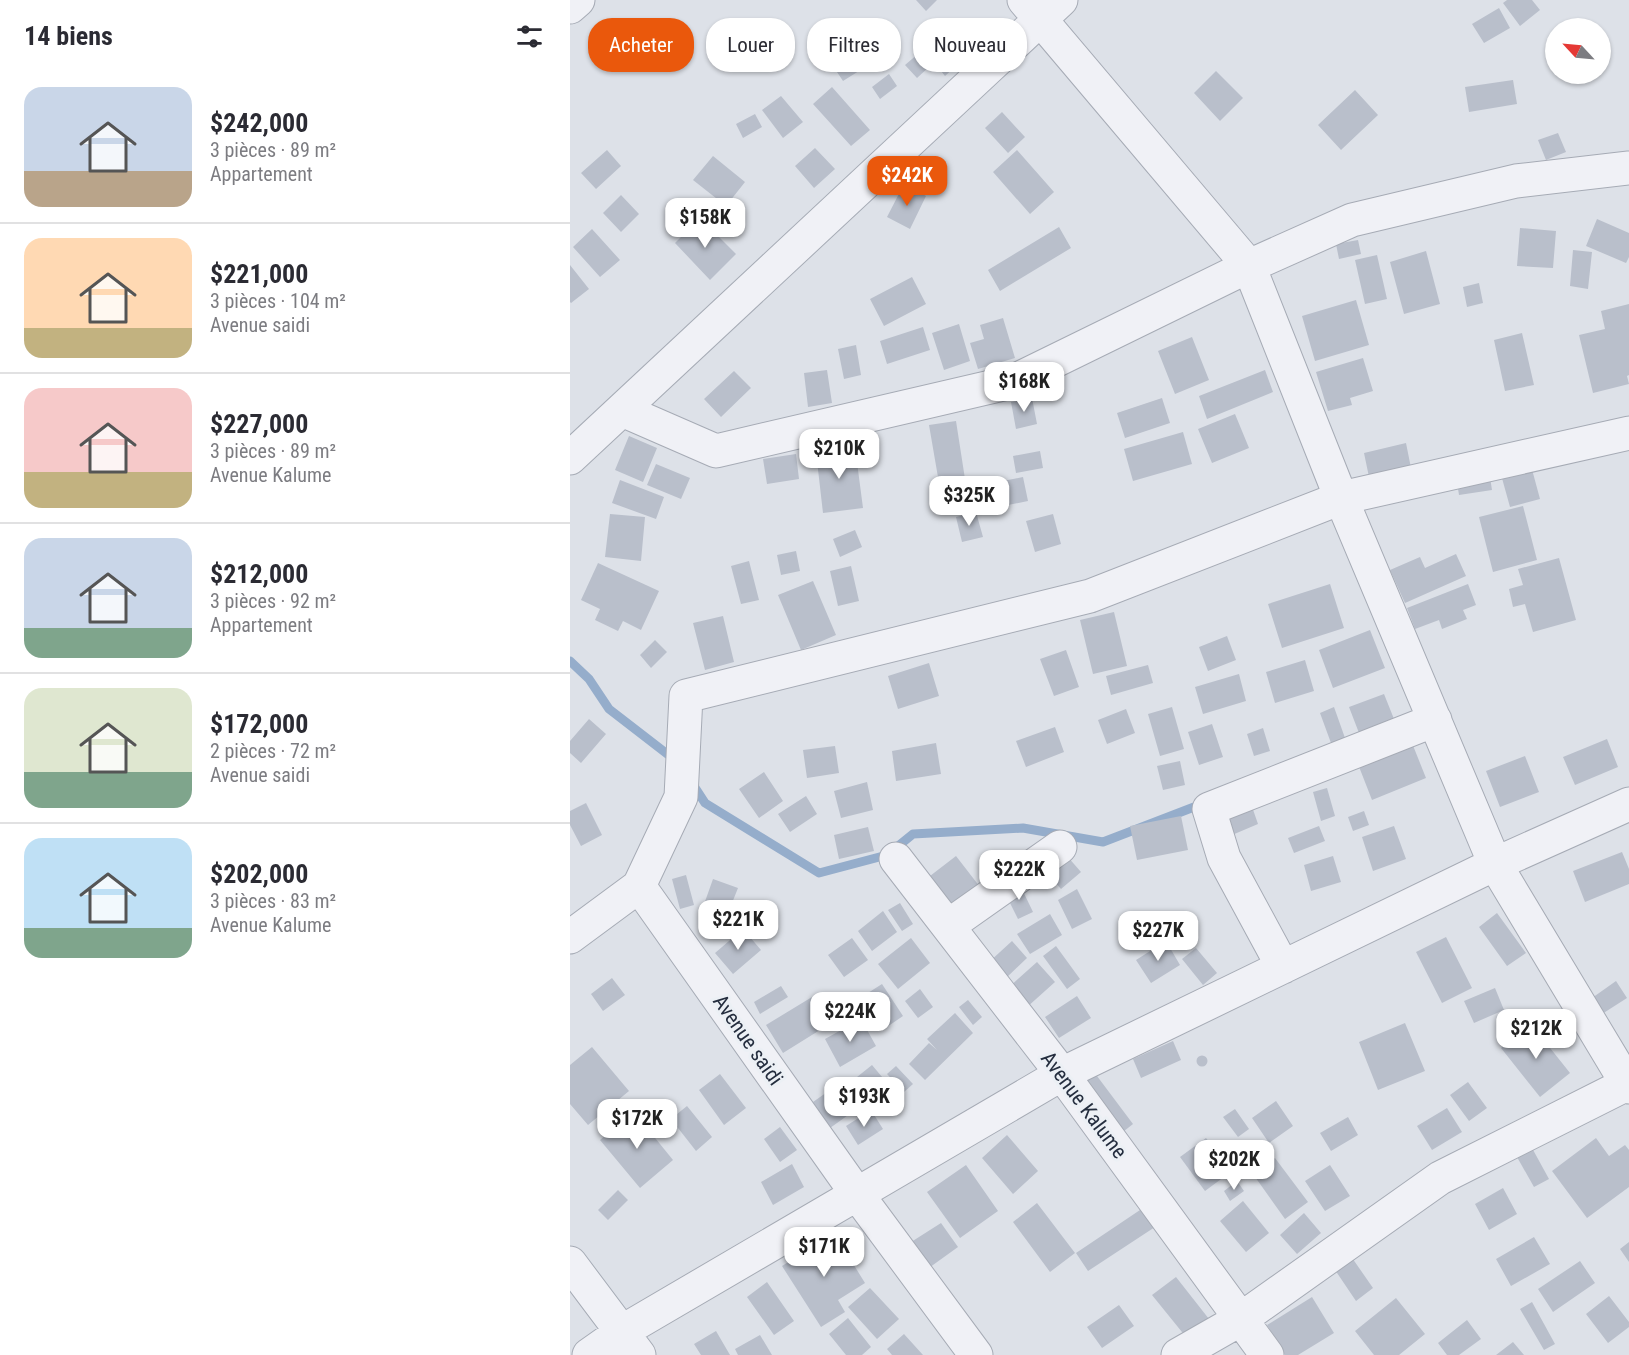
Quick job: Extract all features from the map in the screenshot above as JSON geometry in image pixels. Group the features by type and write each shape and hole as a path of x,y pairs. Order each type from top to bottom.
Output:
{"street":[{"path":"570,7 578,0"},
{"path":"570,458 1042,6 1249,266 1341,498 1494,864 1628,1084 1440,1178 1241,1318 1178,1355"},
{"path":"622,410 716,451 1012,382 1249,266 1352,220 1516,180 1629,168"},
{"path":"570,937 639,886 681,797 686,696 1090,596 1341,498 1629,433"},
{"path":"1283,967 1224,858 1209,809 1435,720"},
{"path":"589,1355 631,1343 857,1194 1062,1074 1494,864 1629,804"},
{"path":"948,926 1060,847"},
{"name":"Avenue Kalume","path":"896,859 1062,1074 1267,1355"},
{"name":"Avenue saidi","path":"639,886 857,1194 976,1355"},
{"path":"570,1263 631,1343"}],"building":[{"path":"916,0 937,0 926,11"},
{"path":"1507,0 1532,0 1540,10 1520,26 1503,3"},
{"path":"1499,8 1510,28 1484,43 1472,24"},
{"path":"913,58 913,72 924,72 917,78 905,65"},
{"path":"1216,71 1243,98 1220,121 1194,93"},
{"path":"837,72 857,72 843,81"},
{"path":"889,74 897,86 880,99 872,87"},
{"path":"1513,80 1517,104 1469,112 1465,87"},
{"path":"832,87 870,130 851,146 813,104"},
{"path":"1355,90 1378,115 1341,150 1318,125"},
{"path":"781,96 803,122 783,138 762,110"},
{"path":"1002,112 1025,137 1008,153 985,128"},
{"path":"755,114 762,127 743,138 736,124"},
{"path":"1558,133 1566,152 1546,160 1538,140"},
{"path":"815,148 835,169 814,188 795,166"},
{"path":"607,150 621,166 596,189 581,173"},
{"path":"1017,150 1054,192 1030,214 993,172"},
{"path":"713,156 745,182 726,206 693,180"},
{"path":"904,184 926,196 910,229 887,217"},
{"path":"621,195 639,214 621,232 603,213"},
{"path":"700,218 736,254 710,280 675,243"},
{"path":"1597,219 1629,233 1629,257 1626,263 1586,246"},
{"path":"1059,227 1071,248 1000,291 988,270"},
{"path":"1520,228 1556,231 1553,268 1517,266"},
{"path":"592,229 620,260 600,277 573,247"},
{"path":"1358,240 1361,254 1339,259 1336,244"},
{"path":"1573,250 1592,252 1588,289 1570,286"},
{"path":"1426,251 1440,304 1404,314 1390,262"},
{"path":"1377,255 1387,299 1365,304 1355,260"},
{"path":"570,265 589,289 571,303 570,302"},
{"path":"912,277 926,304 884,326 870,299"},
{"path":"1479,283 1483,303 1467,307 1463,287"},
{"path":"1356,300 1369,345 1315,361 1302,316"},
{"path":"1629,304 1629,375 1627,376 1629,384 1593,393 1579,335 1605,329 1601,311"},
{"path":"1003,318 1015,358 978,369 970,343 984,339 980,325"},
{"path":"959,324 970,361 944,370 932,333"},
{"path":"923,327 930,350 887,364 880,341"},
{"path":"1522,333 1534,385 1505,391 1494,340"},
{"path":"1192,337 1209,380 1175,394 1158,351"},
{"path":"856,345 861,375 844,379 838,349"},
{"path":"1363,358 1373,391 1350,398 1352,405 1328,411 1316,372"},
{"path":"827,370 832,403 808,407 804,373"},
{"path":"1265,370 1273,392 1207,419 1199,396"},
{"path":"734,371 751,388 721,417 704,399"},
{"path":"1032,398 1037,424 1016,429 1011,402"},
{"path":"1162,398 1170,423 1125,438 1117,413"},
{"path":"1235,414 1249,448 1212,463 1198,429"},
{"path":"956,421 965,479 939,483 929,425"},
{"path":"1183,432 1192,464 1133,481 1124,449"},
{"path":"629,436 657,448 643,482 615,470"},
{"path":"1406,443 1411,468 1369,477 1364,453"},
{"path":"855,447 863,508 823,513 816,452"},
{"path":"1040,451 1043,468 1016,473 1013,456"},
{"path":"796,454 799,479 767,484 763,459"},
{"path":"1530,462 1540,499 1510,507 1500,471"},
{"path":"656,464 690,478 681,499 647,485"},
{"path":"1489,471 1492,490 1459,495 1456,476"},
{"path":"1023,477 1028,501 998,507 993,483"},
{"path":"620,480 664,497 656,519 612,503"},
{"path":"1523,506 1537,560 1493,572 1479,517"},
{"path":"976,512 983,537 962,542 956,517"},
{"path":"610,514 645,517 641,561 605,557"},
{"path":"1053,514 1061,544 1035,552 1026,521"},
{"path":"855,530 862,547 840,557 833,539"},
{"path":"796,551 800,571 781,575 777,555"},
{"path":"1456,554 1466,576 1405,603 1390,570 1420,557 1425,568"},
{"path":"1559,558 1576,620 1533,632 1525,604 1513,607 1509,589 1523,585 1518,569"},
{"path":"749,561 759,600 741,604 731,566"},
{"path":"598,563 659,591 641,630 623,621 618,631 595,620 600,609 581,600"},
{"path":"851,566 859,601 838,606 830,571"},
{"path":"813,581 836,635 801,650 778,595"},
{"path":"1330,584 1344,628 1282,648 1268,604"},
{"path":"1468,584 1476,605 1463,610 1467,619 1442,629 1439,620 1415,629 1407,608"},
{"path":"1114,612 1127,666 1093,674 1080,620"},
{"path":"723,616 734,662 705,670 693,623"},
{"path":"1370,630 1385,668 1333,688 1319,650"},
{"path":"1227,636 1236,660 1208,671 1199,647"},
{"path":"655,640 667,652 651,668 640,655"},
{"path":"1066,650 1079,687 1054,696 1040,659"},
{"path":"1305,660 1314,691 1275,703 1266,672"},
{"path":"929,663 939,696 898,709 888,676"},
{"path":"1148,665 1153,683 1111,695 1106,676"},
{"path":"1239,674 1246,701 1203,714 1195,687"},
{"path":"1384,694 1394,719 1359,733 1349,707"},
{"path":"1172,707 1184,749 1160,756 1148,714"},
{"path":"1334,707 1345,738 1331,743 1320,713"},
{"path":"1126,709 1135,733 1107,744 1098,720"},
{"path":"589,719 606,734 581,763 570,753 570,741"},
{"path":"1212,724 1223,757 1199,765 1188,732"},
{"path":"1055,727 1064,752 1026,767 1016,741"},
{"path":"1263,728 1270,751 1254,756 1247,734"},
{"path":"1410,738 1426,778 1372,800 1356,759"},
{"path":"1607,739 1618,767 1575,785 1563,757"},
{"path":"936,743 941,774 896,781 892,751"},
{"path":"835,746 839,773 807,778 803,750"},
{"path":"1525,756 1539,792 1500,807 1486,771"},
{"path":"1180,761 1185,785 1163,790 1157,766"},
{"path":"764,772 783,801 759,818 739,789"},
{"path":"867,782 873,810 841,818 834,791"},
{"path":"1327,788 1335,816 1321,821 1313,792"},
{"path":"806,796 817,814 790,832 778,814"},
{"path":"1249,798 1258,824 1225,838 1215,812"},
{"path":"586,803 602,835 581,846 570,825 570,811"},
{"path":"1364,811 1369,825 1353,831 1348,817"},
{"path":"1181,816 1188,850 1137,860 1130,826"},
{"path":"1319,826 1325,841 1294,853 1288,838"},
{"path":"1394,826 1406,859 1373,871 1362,837"},
{"path":"868,827 874,851 839,859 834,835"},
{"path":"1060,848 1081,872 1061,889 1040,865"},
{"path":"1622,852 1629,869 1629,884 1585,902 1573,871"},
{"path":"956,856 980,887 954,907 930,876"},
{"path":"1333,856 1341,882 1311,891 1304,865"},
{"path":"686,875 694,905 680,909 672,879"},
{"path":"713,879 738,888 726,918 702,910"},
{"path":"1019,883 1033,912 1018,919 1004,891"},
{"path":"1077,889 1092,919 1072,929 1058,900"},
{"path":"900,903 913,924 902,931 888,910"},
{"path":"883,911 897,932 872,951 858,931"},
{"path":"1497,913 1526,953 1507,966 1479,927"},
{"path":"1050,914 1062,935 1030,954 1017,934"},
{"path":"743,929 761,950 733,974 715,953"},
{"path":"1446,937 1472,988 1442,1003 1416,952"},
{"path":"852,938 868,960 844,977 828,955"},
{"path":"911,938 930,963 898,989 878,964"},
{"path":"1012,941 1027,958 1004,980 988,963"},
{"path":"1166,941 1180,965 1151,983 1136,960"},
{"path":"1056,946 1080,979 1067,989 1043,956"},
{"path":"1196,948 1217,973 1203,985 1182,959"},
{"path":"1037,962 1055,982 1026,1008 1008,988"},
{"path":"612,978 625,995 603,1011 591,994"},
{"path":"1616,981 1627,998 1602,1014 1592,998"},
{"path":"882,984 903,1016 881,1031 860,998"},
{"path":"781,986 788,997 760,1014 754,1002"},
{"path":"1495,988 1504,1010 1474,1023 1464,1001"},
{"path":"920,989 933,1007 918,1018 905,1001"},
{"path":"1077,996 1091,1018 1059,1038 1045,1017"},
{"path":"812,997 828,1025 783,1053 766,1025"},
{"path":"968,1000 982,1017 973,1025 959,1007"},
{"path":"955,1013 973,1033 925,1080 909,1064 929,1043 937,1050 927,1039"},
{"path":"861,1019 876,1046 840,1067 825,1039"},
{"path":"1405,1023 1425,1071 1378,1090 1359,1042"},
{"path":"1531,1024 1570,1073 1540,1097 1501,1048"},
{"path":"1173,1041 1181,1060 1141,1078 1133,1059"},
{"path":"592,1047 629,1091 588,1125 570,1104 570,1065"},
{"path":"1202,1055 1208,1061 1202,1067 1196,1061"},
{"path":"872,1065 898,1096 884,1108 857,1077"},
{"path":"896,1066 913,1084 904,1092 887,1074"},
{"path":"1094,1072 1133,1124 1119,1135 1080,1083"},
{"path":"720,1074 746,1108 724,1125 699,1090"},
{"path":"847,1078 865,1103 830,1128 813,1102"},
{"path":"1468,1082 1487,1108 1469,1121 1450,1095"},
{"path":"1276,1101 1293,1126 1269,1143 1252,1118"},
{"path":"687,1106 712,1137 696,1151 671,1119"},
{"path":"1447,1108 1462,1132 1432,1150 1417,1126"},
{"path":"1235,1109 1249,1129 1238,1137 1223,1117"},
{"path":"871,1110 883,1129 858,1145 846,1126"},
{"path":"634,1112 673,1160 640,1188 600,1140"},
{"path":"1348,1117 1358,1135 1331,1151 1320,1133"},
{"path":"780,1127 797,1150 780,1162 764,1139"},
{"path":"1007,1135 1038,1171 1013,1194 982,1158"},
{"path":"1206,1138 1232,1171 1205,1191 1180,1157"},
{"path":"1596,1138 1609,1156 1625,1145 1629,1150 1629,1187 1587,1218 1552,1171"},
{"path":"1532,1148 1549,1179 1534,1187 1517,1157"},
{"path":"1275,1158 1308,1202 1285,1219 1253,1174"},
{"path":"792,1164 804,1187 773,1205 761,1182"},
{"path":"966,1165 998,1211 960,1238 927,1192"},
{"path":"1330,1165 1350,1196 1325,1211 1305,1181"},
{"path":"1237,1181 1244,1191 1230,1201 1224,1191"},
{"path":"1503,1188 1517,1214 1489,1230 1475,1204"},
{"path":"618,1190 628,1200 608,1220 598,1210"},
{"path":"1243,1201 1269,1233 1246,1252 1220,1221"},
{"path":"1037,1203 1075,1253 1050,1272 1013,1222"},
{"path":"1143,1208 1155,1227 1088,1271 1076,1253"},
{"path":"1304,1213 1321,1233 1297,1254 1280,1235"},
{"path":"941,1223 958,1247 926,1270 908,1244"},
{"path":"834,1233 865,1283 838,1300 845,1312 821,1327 782,1266"},
{"path":"1534,1237 1550,1264 1511,1286 1496,1259"},
{"path":"1629,1242 1629,1262 1620,1249"},
{"path":"1348,1252 1373,1288 1356,1301 1331,1264"},
{"path":"1580,1261 1595,1283 1553,1312 1538,1289"},
{"path":"1176,1277 1209,1319 1186,1337 1152,1295"},
{"path":"767,1282 794,1321 774,1335 747,1297"},
{"path":"870,1288 899,1319 877,1339 848,1307"},
{"path":"1609,1296 1629,1322 1629,1327 1608,1343 1586,1314"},
{"path":"1312,1297 1334,1333 1298,1355 1285,1355 1267,1325"},
{"path":"1396,1298 1425,1334 1399,1355 1374,1355 1355,1331"},
{"path":"1532,1302 1555,1344 1544,1350 1520,1309"},
{"path":"1119,1305 1134,1326 1102,1348 1087,1327"},
{"path":"848,1318 871,1347 862,1355 846,1355 829,1334"},
{"path":"1467,1320 1481,1339 1459,1355 1447,1355 1438,1343"},
{"path":"716,1331 730,1355 701,1355 694,1344"},
{"path":"904,1334 923,1355 892,1355 887,1349"},
{"path":"760,1335 772,1355 738,1355 735,1349"},
{"path":"1513,1342 1524,1355 1496,1355"}],"waterway":[{"path":"570,661 589,679 609,709 675,760"},
{"path":"692,783 705,803 819,873 887,855 913,834 1023,828 1103,842 1194,807"}]}
